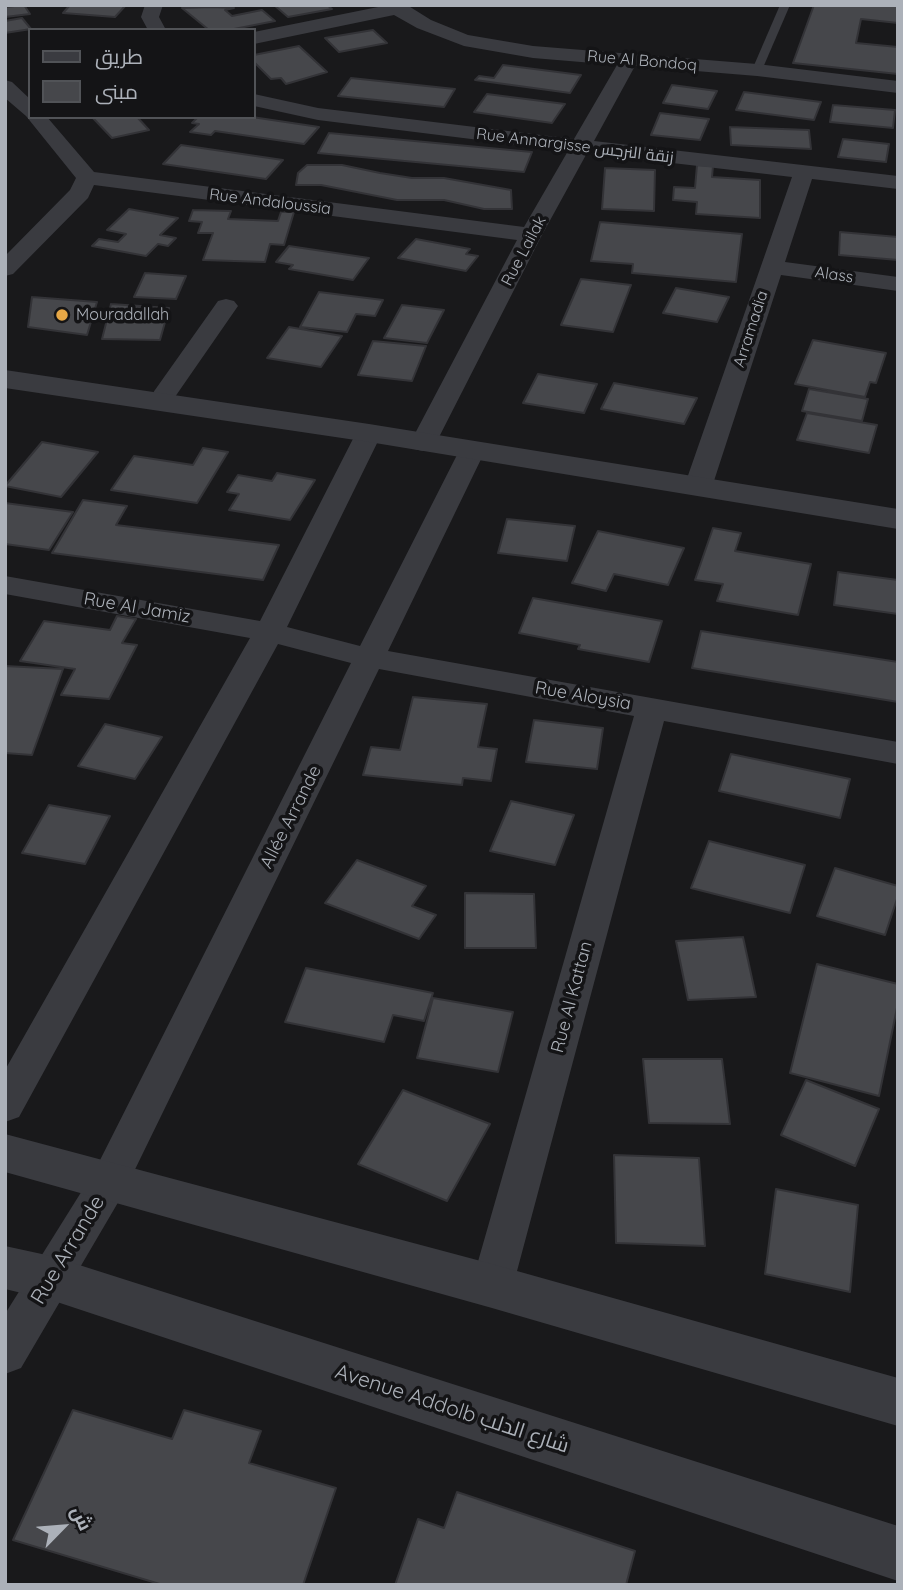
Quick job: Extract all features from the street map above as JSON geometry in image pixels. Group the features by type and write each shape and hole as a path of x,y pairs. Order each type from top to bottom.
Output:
{"street":[{"path":"155,5 150,17 156,28"},
{"path":"256,38 398,7"},
{"name":"Rue Al Bondoq","path":"398,7 424,24 464,40 533,52 757,70 898,87"},
{"name":"Rue Lailak","path":"423,443 531,235 629,60"},
{"path":"7,88 28,84"},
{"path":"7,88 28,109"},
{"name":"Rue Annargisse زنقة النرجس","path":"256,100 318,114 898,183"},
{"path":"5,269 80,193 86,178 38,119"},
{"name":"Arramadia","path":"698,487 804,172"},
{"name":"Rue Andaloussia","path":"86,178 531,235"},
{"name":"Alass","path":"771,267 898,284"},
{"path":"159,402 226,306"},
{"path":"5,379 369,433 898,519"},
{"path":"5,1106 269,632 369,433"},
{"name":"Allée Arrande","path":"109,1182 472,451"},
{"name":"Rue Al Jamiz","path":"5,585 269,632"},
{"name":"Rue Aloysia","path":"269,632 370,658 898,753"},
{"name":"Rue Al Kattan","path":"492,1286 652,708"},
{"path":"5,1153 492,1286 898,1402"},
{"name":"Rue Arrande","path":"5,1354 28,1273 109,1182"},
{"name":"Avenue Addolb شارع الدلب","path":"28,1273 898,1554"}],"lane":[{"path":"757,70 785,5"}],"building":[{"path":"24,5 30,14 5,17 5,7"},
{"path":"70,5 126,5 115,17 63,13"},
{"path":"274,5 327,5 332,9 288,17"},
{"path":"814,5 898,5 898,23 861,19 856,43 898,47 898,74 793,63"},
{"path":"182,8 234,8 225,10 232,16 262,10 275,21 239,28 207,28"},
{"path":"22,18 30,28 5,33 5,21"},
{"path":"373,30 387,43 339,52 325,38"},
{"path":"299,46 327,72 286,84 281,78 271,79 256,64 256,55"},
{"path":"503,65 581,75 570,93 475,80 479,76 494,78"},
{"path":"351,78 455,89 444,107 338,96"},
{"path":"672,85 717,91 708,109 663,103"},
{"path":"744,92 821,102 814,120 736,110"},
{"path":"487,94 565,104 552,123 474,112"},
{"path":"833,105 895,110 893,128 830,122"},
{"path":"660,113 709,119 700,140 651,135"},
{"path":"256,118 319,127 304,144 215,131 211,135 190,132 199,124 192,123 196,119"},
{"path":"94,119 139,119 149,130 112,138"},
{"path":"730,127 809,130 811,149 731,145"},
{"path":"329,133 532,152 524,172 318,153"},
{"path":"843,139 889,144 886,162 838,157"},
{"path":"181,145 283,160 266,179 163,164"},
{"path":"307,165 342,165 412,178 444,178 511,190 512,209 484,209 444,200 397,200 321,185 296,185 298,173"},
{"path":"697,165 713,166 712,177 760,180 760,218 696,214 697,202 673,200 674,187 695,188"},
{"path":"605,168 655,170 654,211 602,209"},
{"path":"129,209 178,218 160,235 176,238 168,246 158,244 146,256 92,246 99,239 118,242 126,234 107,230"},
{"path":"193,210 231,211 228,219 278,221 281,212 294,212 284,245 270,244 265,262 203,260 213,233 198,233 202,222 189,221"},
{"path":"600,222 742,234 736,282 632,273 633,264 591,261"},
{"path":"840,232 898,237 898,260 839,255"},
{"path":"416,239 470,249 466,254 478,256 466,271 398,258"},
{"path":"289,246 369,258 353,280 289,269 293,265 276,262"},
{"path":"145,273 186,276 176,299 134,297"},
{"path":"581,279 631,285 613,332 561,325"},
{"path":"676,288 729,297 717,322 663,313"},
{"path":"319,292 383,300 375,316 356,314 347,332 300,327"},
{"name":"Mouradallah","path":"32,297 97,302 87,335 28,327"},
{"path":"111,304 169,308 160,340 102,339"},
{"path":"402,305 444,310 427,343 384,338"},
{"path":"289,327 342,336 321,367 267,358"},
{"path":"813,340 886,353 876,383 870,382 865,397 795,384"},
{"path":"373,341 426,346 412,381 358,375"},
{"path":"538,374 597,384 584,413 523,403"},
{"path":"614,383 697,398 684,424 601,409"},
{"path":"809,389 868,399 862,421 802,411"},
{"path":"807,413 877,425 869,453 797,440"},
{"path":"42,442 98,452 61,497 5,486"},
{"path":"203,448 228,452 197,503 111,490 134,456 193,465"},
{"path":"277,473 315,480 290,520 229,510 239,494 227,492 238,475 272,481"},
{"path":"83,500 127,506 116,525 279,545 263,580 52,553"},
{"path":"5,503 73,512 49,550 5,544"},
{"path":"507,519 575,526 567,561 498,553"},
{"path":"713,528 741,533 735,551 811,564 798,615 717,601 723,584 695,580"},
{"path":"598,531 684,548 668,585 614,574 606,591 572,583"},
{"path":"838,572 898,580 898,614 834,605"},
{"path":"533,598 662,621 649,662 578,649 580,645 519,633"},
{"path":"117,616 136,619 122,643 137,645 109,699 61,695 75,669 20,661 44,621 110,630"},
{"path":"701,631 898,662 898,702 692,668"},
{"path":"5,666 63,669 32,755 5,753"},
{"path":"413,697 487,704 478,747 497,749 491,781 463,778 462,785 363,775 371,747 400,750"},
{"path":"534,720 603,728 597,769 526,762"},
{"path":"105,724 162,737 135,779 78,766"},
{"path":"731,754 850,779 840,818 719,791"},
{"path":"511,801 574,815 555,865 490,851"},
{"path":"49,805 110,816 85,864 22,853"},
{"path":"709,841 805,865 790,913 691,888"},
{"path":"357,860 426,886 412,906 436,915 419,939 325,903"},
{"path":"835,868 898,886 898,896 885,935 817,916"},
{"path":"465,893 534,894 536,948 465,948"},
{"path":"743,937 756,997 688,1000 676,941"},
{"path":"817,964 898,984 898,1003 879,1096 790,1073"},
{"path":"306,968 433,993 424,1021 393,1015 384,1042 285,1022"},
{"path":"433,998 513,1012 498,1072 417,1058"},
{"path":"643,1059 722,1059 730,1124 649,1123"},
{"path":"806,1080 879,1109 855,1166 781,1135"},
{"path":"403,1090 490,1124 447,1201 358,1164"},
{"path":"614,1155 699,1158 705,1246 616,1243"},
{"path":"776,1189 858,1205 850,1292 765,1274"},
{"path":"73,1410 172,1439 184,1410 261,1431 249,1463 336,1488 303,1585 163,1585 13,1540"},
{"path":"457,1492 635,1551 626,1585 395,1585 418,1519 444,1528"}],"place":[{"name":"Mouradallah","path":"62,315"}]}
